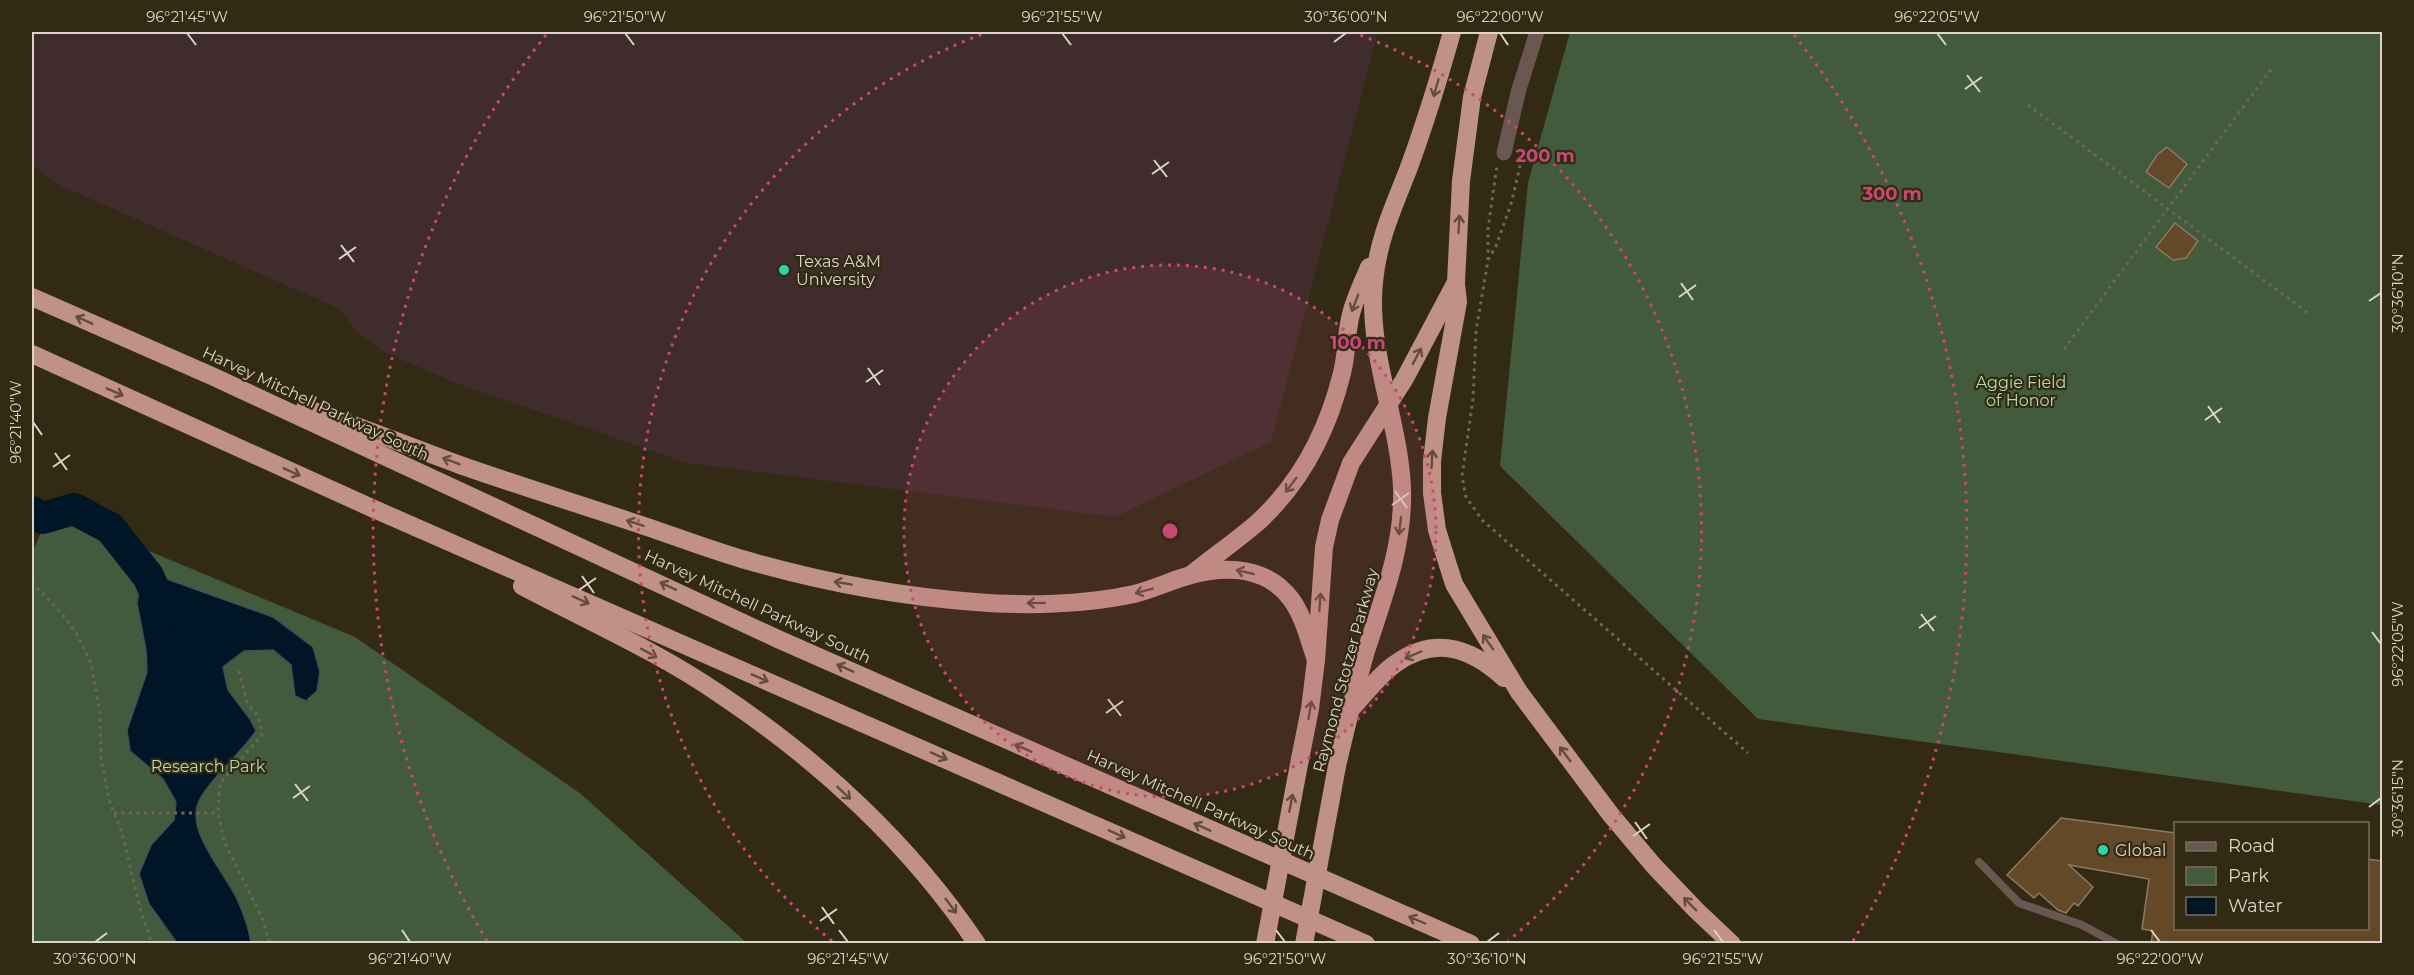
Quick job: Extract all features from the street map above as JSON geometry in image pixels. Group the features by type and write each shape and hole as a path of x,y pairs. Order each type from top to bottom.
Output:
{"highway":[{"name":"Raymond Stotzer Parkway","path":"1304,944 1337,766 1350,710 1397,550 1402,514 1400,463 1387,406 1375,332 1374,284 1384,229 1434,96 1452,32"},
{"name":"Raymond Stotzer Parkway","path":"1265,944 1310,709 1324,547 1330,519 1351,464 1404,380 1456,282 1464,157 1472,98 1489,32"},
{"path":"214,377 352,424 462,465 742,559 828,580 908,595 976,602 1036,603 1095,600 1167,585 1190,575 1257,522 1283,495 1305,465 1318,442 1342,373 1351,314 1384,229"},
{"path":"1456,282 1458,302 1437,418 1432,461 1432,493 1437,530 1446,565 1458,594 1518,692 1611,815 1654,866 1732,944"},
{"name":"Harvey Mitchell Parkway South","path":"32,297 214,377 780,640 1471,944"},
{"path":"32,354 374,509 1366,944"},
{"path":"374,509 648,652 720,694 786,742 868,814 918,866 951,906 977,944"},
{"path":"1190,575 1230,569 1243,570 1262,576 1279,586 1292,600 1301,616 1316,660"},
{"path":"1350,710 1395,664 1413,654 1430,649 1463,650 1478,657 1518,692"}],"street":[{"path":"1504,153 1519,88 1537,32"}],"lane":[{"path":"1979,862 2019,903 2082,925 2117,944"}],"path":[{"path":"2064,349 2272,68"},
{"path":"2028,105 2308,313"},
{"path":"1504,153 1495,173 1488,229 1488,260 1476,331 1473,399 1462,476 1466,497 1482,520 1748,753"},
{"path":"1488,260 1496,246 1512,204 1522,158"},
{"path":"32,582 63,615 78,636 91,663 100,713 101,759 114,813 152,944"},
{"path":"239,671 247,702 259,718 262,735 220,783 218,813 224,842 263,920 270,944"},
{"path":"114,813 218,813"}],"shaded area":[{"name":"Texas A&M University","path":"32,32 1378,32 1271,442 1115,517 687,463 453,382 384,352 357,332 340,309 61,186 32,165"}],"green space":[{"name":"Aggie Field of Honor","path":"1570,32 2382,32 2382,805 1758,719 1500,466 1528,183"},
{"name":"Research Park","path":"51,510 355,637 581,794 747,943 32,944 32,553"}],"water":[{"path":"153,574 273,617 313,647 320,672 317,691 306,701 295,696 291,665 273,650 244,651 223,667 228,690 250,719 256,731 219,773 200,799 196,811 197,823 201,837 237,899 246,921 251,943 177,943 149,904 139,874 151,845 174,820 176,802 163,779 130,751 127,730 147,672 146,650 137,603 141,580"}],"building":[{"path":"2167,147 2187,164 2169,188 2146,172 2157,155"},
{"path":"2175,223 2198,241 2186,258 2173,260 2156,247"},
{"name":"Global","path":"2061,818 2174,833 2174,930 2369,930 2369,859 2382,861 2382,944 2151,944 2153,931 2142,929 2149,879 2069,865 2093,887 2078,906 2074,903 2066,913 2058,910 2039,893 2034,898 2007,875"}],"waterway":[{"path":"32,512 43,518 74,509 110,528 148,576 166,616"}],"place":[{"name":"Texas A&M University","path":"784,270"},
{"name":"Global","path":"2103,850"}]}
